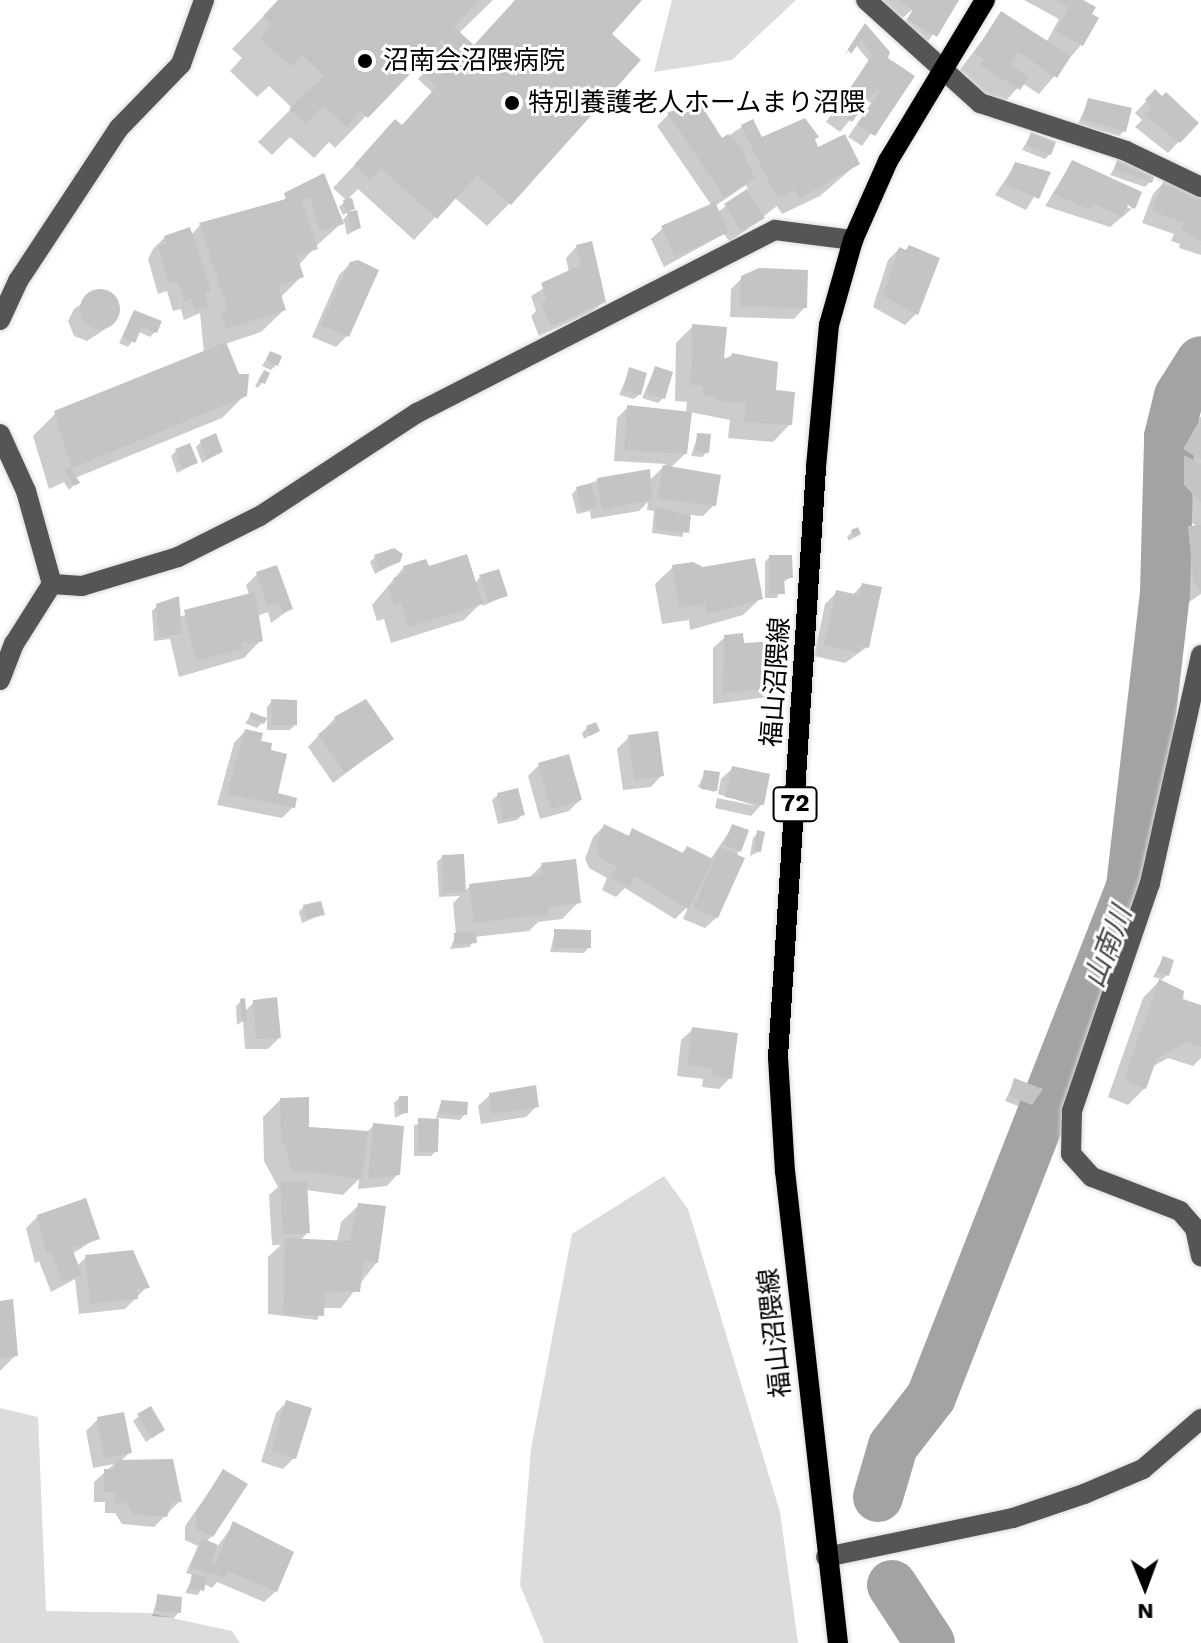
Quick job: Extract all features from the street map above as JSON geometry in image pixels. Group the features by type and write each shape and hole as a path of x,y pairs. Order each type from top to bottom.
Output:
{"main road":[{"name":"福山沼隈線","path":"838,1643 785,1172 778,1057 823,388 829,325 853,240 888,161 940,69 985,0"}],"street":[{"path":"0,320 18,281 119,128 181,64 204,0"},
{"path":"866,0 980,103 1126,151 1201,187"},
{"path":"52,584 82,586 178,557 260,516 417,413 775,230 853,240"},
{"path":"0,434 26,491 52,584 14,644 0,680"},
{"path":"1201,655 1150,883 1072,1111 1071,1154 1092,1177 1180,1211 1195,1228 1201,1256"},
{"path":"826,1557 1013,1518 1084,1494 1143,1469 1201,1419"}],"shaded area":[{"path":"672,0 796,0 732,60 654,72"},
{"path":"664,1176 688,1209 780,1512 798,1643 544,1643 520,1585 531,1449 572,1234"},
{"path":"0,1408 38,1417 46,1611 149,1613 232,1631 240,1643 0,1643"}],"building":[{"name":"特別養護老人ホームまり沼隈","path":"278,0 479,0 454,27 474,45 515,0 642,0 612,34 641,60 511,205 477,175 437,219 381,168 370,180 354,165 395,119 402,125 437,86 421,73 433,60 451,71 430,53 368,118 361,111 347,127 323,105 306,124 289,109 324,76 302,55 291,67 260,38 272,25 263,16","holes":["441,40 462,59 460,61 439,43"]},
{"path":"897,0 959,0 937,37 907,19 913,10"},
{"path":"1055,0 1083,0 1096,7 1092,14 1099,18 1083,46 1056,31 1069,8"},
{"path":"1001,11 1071,56 1057,78 1018,52 1010,65 1029,77 1020,90 980,65 984,59 974,53"},
{"path":"865,23 890,52 888,58 915,76 875,136 857,125 881,91 877,88 852,122 836,110 872,55 861,40 851,54 848,49"},
{"path":"1155,89 1162,96 1166,92 1199,123 1180,143 1144,115 1152,107 1145,100"},
{"path":"1088,98 1132,108 1126,132 1082,119"},
{"path":"698,100 722,138 728,134 740,146 755,178 725,198 667,113"},
{"path":"805,118 819,137 815,139 818,147 845,134 860,164 799,199 795,190 777,198 741,125 753,119 762,137"},
{"path":"1031,132 1056,142 1051,155 1026,145"},
{"path":"1118,157 1156,171 1152,183 1114,169"},
{"path":"1072,160 1142,192 1135,209 1128,205 1122,217 1093,203 1090,210 1054,194"},
{"path":"1015,162 1051,172 1039,199 1005,184"},
{"path":"324,173 344,224 320,231 310,198 302,200 318,249 297,256 304,277 278,285 286,310 226,329 221,312 228,310 199,223 286,199 284,193"},
{"path":"1164,180 1201,196 1201,241 1181,229 1184,223 1152,211"},
{"path":"747,189 765,218 742,232 724,204"},
{"path":"352,198 355,209 346,212 343,200"},
{"path":"715,202 729,232 675,257 661,226"},
{"path":"357,210 361,228 352,231 347,212"},
{"path":"190,227 211,291 205,293 209,306 195,310 192,299 184,302 178,281 169,284 158,246 166,244 164,236"},
{"path":"592,241 606,302 551,326 541,303 547,300 541,283 581,265 576,245"},
{"path":"909,245 940,258 918,315 883,296 899,247 906,250"},
{"path":"358,260 379,270 349,337 321,325 350,262"},
{"path":"759,268 808,270 807,308 740,306 741,276"},
{"path":"100,289 114,295 120,309 114,323 100,329 86,323 80,309 86,295"},
{"path":"134,310 162,321 157,333 142,327 135,343 122,337"},
{"path":"692,324 727,327 724,358 731,359 732,353 778,362 776,390 795,392 792,425 744,422 746,403 716,401 716,396 703,395 703,386 691,385"},
{"path":"226,342 239,374 249,374 247,396 72,468 54,411"},
{"path":"270,351 282,356 278,366 266,360"},
{"path":"655,366 673,372 665,399 646,393"},
{"path":"629,367 647,373 641,395 623,390"},
{"path":"264,370 270,373 265,384 258,381"},
{"path":"627,405 692,412 687,454 624,450"},
{"path":"1201,418 1201,460 1183,449"},
{"path":"216,433 223,452 207,459 200,440"},
{"path":"697,433 711,434 709,453 695,452"},
{"path":"190,443 198,463 182,469 175,449"},
{"path":"1184,455 1201,464 1201,503 1184,485"},
{"path":"663,465 721,475 716,506 657,499"},
{"path":"70,467 80,483 74,486 65,470"},
{"path":"650,469 652,500 602,509 597,478"},
{"path":"591,483 597,506 582,510 576,487"},
{"path":"655,507 691,516 689,533 656,529"},
{"path":"1201,525 1201,593 1193,580 1188,526"},
{"path":"858,527 861,534 854,538 851,530"},
{"path":"394,548 403,554 400,562 380,570 374,555"},
{"path":"467,554 483,604 408,627 401,603 394,606 388,586 395,584 393,578 406,573 403,566 426,559 429,566"},
{"path":"769,555 792,555 793,578 784,578 785,594 769,594"},
{"path":"755,558 763,599 707,614 705,604 679,608 672,565 693,562 703,567"},
{"path":"277,565 293,609 283,613 279,602 268,606 256,572"},
{"path":"499,569 508,596 488,602 479,575"},
{"path":"862,583 882,587 869,648 860,646 859,653 824,645 836,590 859,595"},
{"path":"255,592 263,641 248,645 247,641 241,642 243,649 196,661 184,610"},
{"path":"179,596 182,634 159,637 156,604"},
{"path":"743,633 744,643 778,641 782,687 723,693 724,635"},
{"path":"271,699 297,700 297,725 272,725"},
{"path":"366,699 394,739 345,773 318,734 337,721 334,717"},
{"path":"251,712 267,718 264,724 249,717"},
{"path":"596,722 600,731 590,736 586,726"},
{"path":"245,729 263,733 261,741 272,743 271,750 287,754 278,793 297,798 295,808 227,794"},
{"path":"658,731 664,776 634,780 628,735"},
{"path":"569,754 582,800 551,809 538,763"},
{"path":"732,766 770,774 764,805 725,797"},
{"path":"704,770 720,772 717,791 701,789"},
{"path":"518,788 525,815 503,820 497,793"},
{"path":"604,824 629,836 632,828 683,853 687,846 713,859 688,909 634,876 629,887 611,878 617,867 599,857 596,846"},
{"path":"732,824 749,830 741,852 724,845"},
{"path":"757,830 765,832 761,852 754,851"},
{"path":"720,847 745,858 718,918 693,908"},
{"path":"464,854 466,892 443,893 442,855"},
{"path":"576,859 581,903 548,907 549,914 474,923 469,884 543,875 541,863"},
{"path":"321,901 325,915 306,919 303,905"},
{"path":"554,929 591,930 591,948 554,948"},
{"path":"476,932 477,943 454,945 454,933"},
{"path":"1163,956 1174,960 1169,976 1157,972"},
{"path":"1159,979 1184,991 1183,999 1201,1005 1201,1047 1187,1042 1157,1058 1146,1089 1124,1080"},
{"path":"277,997 281,1038 256,1039 253,1000"},
{"path":"245,998 247,1021 242,1021 240,999"},
{"path":"692,1027 738,1033 732,1079 712,1076 713,1068 687,1065"},
{"path":"1014,1078 1043,1089 1032,1105 1009,1096"},
{"path":"536,1085 539,1107 492,1114 489,1093"},
{"path":"399,1096 408,1096 408,1113 399,1114"},
{"path":"309,1097 309,1127 368,1131 362,1179 291,1170 285,1144 281,1144 280,1098"},
{"path":"441,1100 468,1102 467,1115 440,1114"},
{"path":"418,1118 439,1119 438,1152 418,1151"},
{"path":"373,1123 404,1126 400,1175 368,1179"},
{"path":"307,1181 310,1233 283,1235 280,1182"},
{"path":"86,1198 100,1239 72,1248 82,1275 62,1282 50,1251 46,1253 37,1215"},
{"path":"358,1203 386,1206 378,1263 364,1261 360,1292 325,1291 324,1316 283,1314 285,1238 350,1241"},
{"path":"133,1250 150,1288 137,1289 138,1299 90,1304 85,1255"},
{"path":"13,1299 18,1356 0,1358 0,1301"},
{"path":"286,1400 312,1408 296,1459 271,1451"},
{"path":"151,1406 165,1430 152,1438 137,1414"},
{"path":"124,1412 132,1453 104,1458 97,1417"},
{"path":"173,1459 182,1502 172,1502 167,1517 133,1514 126,1503 115,1503 115,1492 104,1492 104,1469 115,1469 115,1460"},
{"path":"223,1469 248,1484 213,1537 196,1529 196,1513"},
{"path":"233,1521 294,1552 277,1592 228,1571 225,1577 190,1568 202,1538 218,1545 211,1560 216,1563"},
{"path":"192,1574 207,1577 204,1591 189,1588"},
{"path":"157,1594 182,1597 181,1613 156,1611"}],"waterway":[{"name":"山南川","path":"878,1497 893,1446 931,1397 1131,887 1165,594 1169,437 1179,396 1201,361"},
{"name":"山南川","path":"892,1585 930,1643"}],"place":[{"name":"沼南会沼隈病院","path":"365,61"},
{"name":"特別養護老人ホームまり沼隈","path":"512,103"}]}
